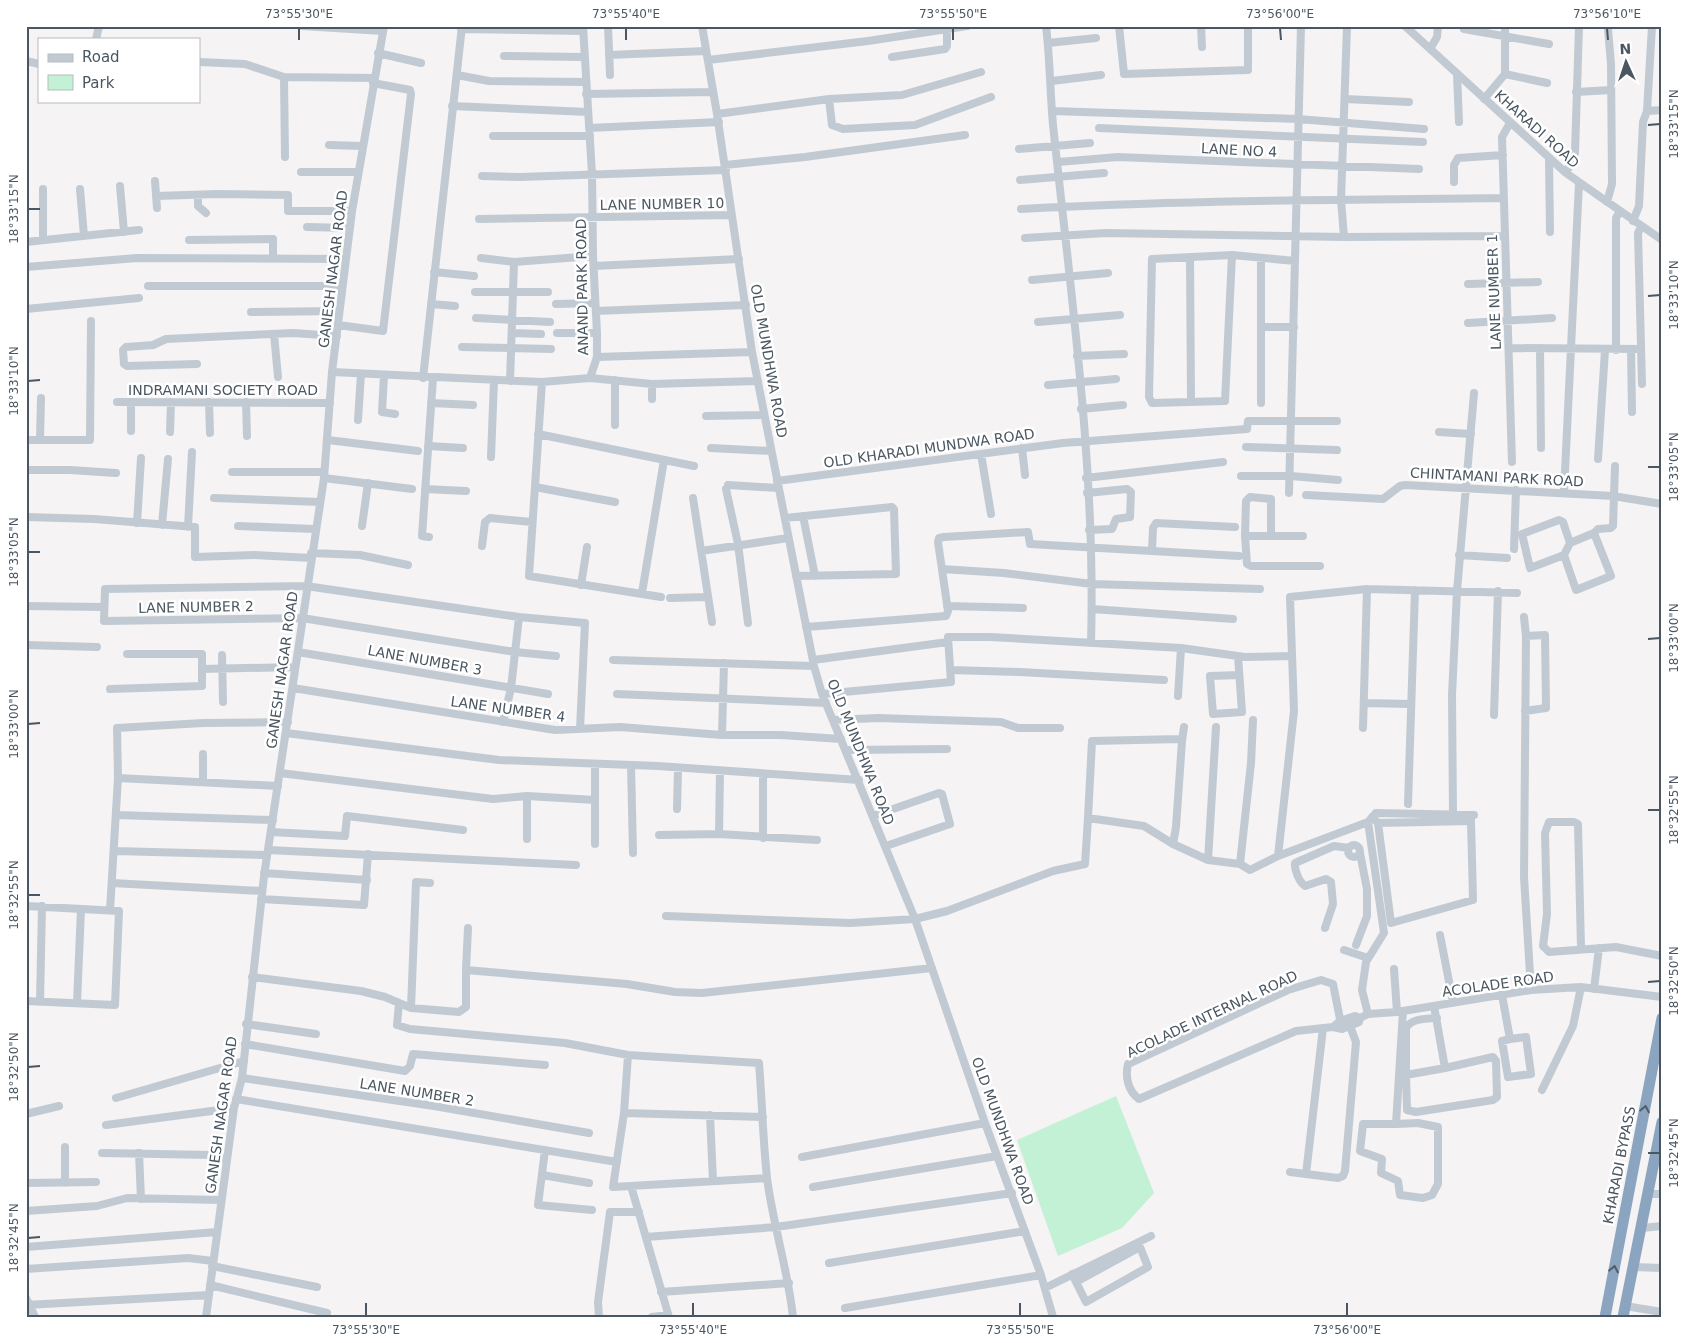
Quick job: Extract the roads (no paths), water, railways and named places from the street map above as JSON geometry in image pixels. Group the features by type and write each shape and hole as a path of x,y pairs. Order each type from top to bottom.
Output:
{"highway":[{"name":"KHARADI BYPASS","path":"1606,1317 1662,1018"},
{"path":"1624,1311 1649,1194 1658,1163 1662,1122"}],"street":[{"path":"302,26 383,28"},
{"path":"608,26 610,75"},
{"name":"OLD MUNDHWA ROAD","path":"702,26 718,118 752,352 806,627 822,694 915,919 985,1123 1041,1275 1053,1317"},
{"path":"708,60 868,41 967,26"},
{"path":"1046,26 1052,81 1052,111 1066,236 1084,441 1092,584 1091,643"},
{"path":"1119,26 1124,74 1248,70 1248,26"},
{"path":"1201,26 1202,47"},
{"path":"1289,493 1291,476 1290,450 1301,26"},
{"path":"1344,237 1341,200 1347,26"},
{"name":"KHARADI ROAD","path":"1405,26 1566,173 1662,240"},
{"path":"1430,49 1438,26"},
{"path":"1484,99 1505,74 1505,26"},
{"path":"1566,173 1575,153 1579,26"},
{"path":"1633,221 1639,206 1642,122 1647,111 1652,26"},
{"name":"GANESH NAGAR ROAD","path":"206,1317 234,1108 242,1078 246,1024 264,873 320,502 328,440 332,372 352,211 383,28"},
{"path":"423,378 461,28 583,29"},
{"path":"1464,28 1549,44"},
{"name":"ANAND PARK ROAD","path":"583,29 592,174 593,256 597,333 597,357 590,378"},
{"path":"892,57 945,49 947,46 947,29"},
{"path":"1607,202 1612,184 1608,29"},
{"path":"1048,43 1096,38"},
{"path":"609,55 706,51"},
{"path":"378,53 421,63"},
{"path":"504,56 584,57"},
{"path":"200,62 245,64 284,78 373,81 410,90 412,94 383,331 338,325"},
{"path":"493,136 590,132 718,118 829,99 902,95 981,72"},
{"path":"1457,74 1460,122"},
{"path":"1505,74 1546,83"},
{"path":"457,75 489,81 586,82"},
{"path":"1052,81 1100,75"},
{"path":"284,78 285,157"},
{"path":"1576,92 1611,90"},
{"path":"586,94 713,92"},
{"path":"829,99 832,125 843,129 915,125 991,97"},
{"path":"1345,100 1409,102"},
{"path":"452,106 588,112"},
{"path":"1647,111 1662,110"},
{"path":"1052,111 1298,119 1424,129"},
{"name":"LANE NUMBER 1","path":"1510,123 1502,137 1502,155 1512,462"},
{"path":"1099,128 1423,142"},
{"path":"482,176 520,177 725,167 965,135"},
{"path":"1019,149 1090,143"},
{"path":"329,145 362,146"},
{"path":"1454,182 1454,165 1458,158 1502,155"},
{"name":"LANE NO 4","path":"1058,162 1118,157 1297,166 1419,168"},
{"path":"1549,158 1550,232"},
{"path":"301,172 358,172"},
{"path":"1020,180 1104,173"},
{"path":"155,182 157,208"},
{"path":"1564,492 1579,182"},
{"path":"120,186 124,232"},
{"path":"43,189 43,240"},
{"path":"80,190 84,236"},
{"path":"198,194 198,206 206,213"},
{"path":"156,196 198,194 288,195 288,211 352,211"},
{"path":"1021,209 1296,201 1503,198"},
{"path":"1616,350 1616,218 1620,211"},
{"name":"LANE NUMBER 10","path":"478,219 732,215"},
{"path":"1641,226 1638,233 1640,349 1643,355 1642,384"},
{"path":"307,228 350,228"},
{"path":"26,242 139,230"},
{"path":"1025,238 1106,233 1296,234 1344,237 1505,236"},
{"path":"189,240 273,239 273,258"},
{"path":"1232,255 1225,401 1191,400 1152,403 1149,397 1152,259 1232,255 1261,260 1296,261"},
{"path":"481,258 514,262 593,256"},
{"path":"1190,257 1191,400"},
{"path":"26,267 138,258 346,259"},
{"path":"594,266 739,259"},
{"path":"1261,260 1261,403"},
{"path":"510,381 514,262"},
{"path":"434,272 474,276"},
{"path":"1032,280 1108,273"},
{"path":"1468,284 1538,282"},
{"path":"148,286 342,286"},
{"path":"475,292 548,292"},
{"path":"26,309 139,298"},
{"path":"431,304 455,306"},
{"path":"556,304 596,307 746,305"},
{"path":"251,312 339,311"},
{"path":"1038,322 1120,315"},
{"path":"476,318 550,322"},
{"path":"1468,323 1552,318"},
{"path":"26,440 90,440 91,321"},
{"path":"1262,327 1294,327"},
{"path":"512,333 541,334"},
{"path":"558,333 597,333"},
{"path":"274,334 278,377"},
{"path":"197,364 127,366 124,364 123,350 126,347 153,345 166,338 274,334 336,336"},
{"path":"462,347 551,350"},
{"path":"1509,348 1640,349"},
{"path":"1540,348 1541,448"},
{"path":"1631,349 1632,412"},
{"path":"1598,459 1605,350"},
{"path":"597,357 752,352"},
{"path":"1077,356 1124,354"},
{"path":"332,372 423,378 542,382 590,378 652,384 758,381"},
{"path":"358,420 361,374"},
{"path":"384,375 382,412 395,414"},
{"path":"429,537 422,536 433,378"},
{"path":"1048,385 1116,379"},
{"path":"491,457 494,380"},
{"path":"615,380 615,425"},
{"path":"542,382 529,576 661,597"},
{"path":"652,384 652,399"},
{"path":"1453,814 1452,695 1457,591 1474,393"},
{"path":"40,440 41,398"},
{"name":"INDRAMANI SOCIETY ROAD","path":"117,402 330,402"},
{"path":"131,402 131,431"},
{"path":"170,432 172,402"},
{"path":"209,402 210,434"},
{"path":"246,402 247,436"},
{"path":"431,403 473,405"},
{"path":"1081,410 1123,405"},
{"path":"706,416 764,415"},
{"path":"1292,420 1337,421"},
{"name":"OLD KHARADI MUNDWA ROAD","path":"738,544 727,487 778,484 1022,448 1084,441 1247,429 1248,421 1292,420"},
{"path":"1439,432 1471,434"},
{"path":"538,434 694,466"},
{"path":"328,440 418,451"},
{"path":"428,446 463,448"},
{"path":"1246,447 1290,450 1337,450"},
{"path":"711,448 771,451"},
{"path":"1022,448 1025,475"},
{"path":"188,527 192,452"},
{"path":"981,454 991,514"},
{"path":"137,522 141,458"},
{"path":"162,524 168,458"},
{"path":"642,593 664,460"},
{"path":"1086,478 1223,462"},
{"path":"1570,543 1562,522 1559,520 1522,534 1530,568 1564,555 1570,543 1594,533 1598,529 1612,527 1615,466"},
{"path":"26,470 70,470 116,474"},
{"path":"232,472 323,475 412,489"},
{"path":"1241,476 1291,476 1338,480"},
{"path":"362,526 368,483"},
{"name":"CHINTAMANI PARK ROAD","path":"1306,495 1383,499 1400,486 1405,485 1564,492 1613,496 1662,504"},
{"path":"535,487 615,502"},
{"path":"425,489 466,491"},
{"path":"1087,493 1127,489 1131,492 1130,517 1116,519 1112,529 1089,530"},
{"path":"1514,549 1516,490"},
{"path":"1271,536 1271,499 1250,497 1246,501 1245,557 1247,564 1251,566 1320,566"},
{"path":"214,498 320,502"},
{"path":"693,498 712,622"},
{"path":"784,518 892,507 894,509 896,574 796,576"},
{"path":"803,516 815,576"},
{"path":"26,517 137,522 195,527 195,558 254,555 360,555 408,565"},
{"path":"482,546 485,522 490,518 532,522"},
{"path":"1152,551 1153,528 1156,523 1234,527"},
{"path":"238,526 315,529"},
{"path":"806,627 946,616 947,606 938,542 939,538 944,537 1028,532 1030,544 1239,556"},
{"path":"1564,555 1576,590 1609,577 1611,573 1594,533"},
{"path":"1245,536 1303,536"},
{"path":"701,551 788,538"},
{"path":"738,544 748,623"},
{"path":"581,584 587,547"},
{"path":"1459,555 1507,558"},
{"path":"942,570 1004,572 1092,584 1260,589"},
{"path":"26,606 103,608 106,589 306,586 585,624 580,730"},
{"path":"1363,728 1367,589"},
{"path":"1278,856 1294,711 1290,598 1367,589 1516,592"},
{"path":"1408,804 1415,590"},
{"path":"1494,715 1498,591"},
{"path":"670,598 708,596"},
{"path":"947,606 1023,608"},
{"name":"LANE NUMBER 2","path":"103,608 104,621 302,618"},
{"path":"1092,609 1233,619"},
{"path":"503,722 511,688 519,616"},
{"path":"302,618 515,652 556,656"},
{"path":"1524,618 1526,636 1524,878 1531,990"},
{"path":"1525,711 1546,708 1545,636 1526,636"},
{"path":"822,694 951,682 948,637 990,637 1181,648 1238,656 1291,656"},
{"path":"613,660 814,663 948,642"},
{"path":"26,646 96,647"},
{"path":"1178,696 1181,648"},
{"name":"LANE NUMBER 3","path":"298,652 548,694"},
{"path":"110,689 202,686 202,654 127,654"},
{"path":"222,655 223,702"},
{"path":"1238,656 1242,712 1213,714 1210,676 1239,675"},
{"path":"722,735 724,663"},
{"path":"202,669 295,667"},
{"path":"950,670 1164,680"},
{"name":"LANE NUMBER 4","path":"292,688 555,730 620,727 722,735 781,734 841,739"},
{"path":"617,694 826,703"},
{"path":"1364,703 1410,704"},
{"path":"833,720 878,718 1000,722 1018,728 1060,728"},
{"path":"1240,864 1253,720"},
{"path":"110,910 118,778 117,728 203,723 288,722"},
{"path":"1173,844 1184,727"},
{"path":"1208,860 1208,831 1216,727"},
{"path":"286,733 500,760 678,768 859,780"},
{"path":"666,916 850,923 915,919 947,911 1053,871 1085,864 1092,741 1182,741"},
{"path":"846,750 947,748"},
{"path":"203,754 203,782"},
{"path":"595,765 595,844"},
{"path":"631,766 634,853"},
{"path":"677,809 678,768"},
{"path":"719,834 720,772"},
{"path":"280,773 493,798 526,796 595,800"},
{"path":"763,774 763,838"},
{"path":"118,778 278,786"},
{"path":"873,816 939,793 942,794 950,824 886,846"},
{"path":"526,796 527,839"},
{"path":"1290,1172 1338,1178 1343,1176 1345,1171 1356,1042 1344,1026 1355,1016 1364,1016 1362,990 1368,958 1384,933 1371,837 1372,821 1376,813 1474,815"},
{"path":"116,814 272,820"},
{"path":"271,832 345,836 347,816 463,830"},
{"path":"1088,818 1144,826 1173,844 1208,860 1240,864 1250,870 1278,856 1372,821 1471,821 1473,900 1391,923 1372,821"},
{"path":"1581,948 1578,824 1574,822 1549,822 1544,833 1547,914 1543,946 1550,952 1581,948 1616,947 1662,956"},
{"path":"659,835 719,834 817,840"},
{"path":"1325,928 1333,904 1331,882 1326,879 1305,886 1302,884 1295,863 1334,846 1349,848 1351,856 1357,856 1359,850 1371,837"},
{"path":"1356,945 1367,916 1367,889 1359,850"},
{"path":"115,851 368,854 576,865"},
{"path":"112,883 364,905 368,854"},
{"path":"264,873 366,880"},
{"path":"411,1008 416,882 430,883"},
{"path":"26,906 119,911 115,1005 26,1001"},
{"path":"40,1002 42,906"},
{"path":"77,1003 82,909"},
{"path":"252,977 361,991 411,1008 443,1012 463,1011 467,1002 468,928"},
{"path":"1440,935 1453,1002"},
{"path":"1594,989 1599,948"},
{"path":"1344,950 1368,958"},
{"path":"466,970 627,984 675,992 702,993 932,968"},
{"path":"1394,969 1400,1011 1396,1124"},
{"name":"ACOLADE INTERNAL ROAD","path":"1321,980 1332,984 1344,1026 1296,1031 1139,1099 1133,1095 1126,1073 1128,1064 1288,990 1321,980"},
{"path":"1542,1090 1573,1026 1581,987"},
{"name":"ACOLADE ROAD","path":"1364,1016 1531,990 1581,987 1662,997"},
{"path":"1502,995 1510,1039"},
{"path":"399,1003 397,1025 410,1028 566,1043 628,1055 759,1063 767,1178 789,1283 793,1317"},
{"path":"1434,1006 1445,1068"},
{"path":"1406,1075 1493,1057 1496,1061 1497,1097 1493,1100 1407,1110 1406,1106 1406,1075 1406,1028 1411,1021 1436,1018"},
{"path":"246,1024 316,1034"},
{"path":"1306,1174 1323,1028"},
{"path":"1526,1037 1531,1074 1508,1077 1502,1040 1510,1039 1526,1037"},
{"path":"245,1044 405,1071 410,1066 413,1054 544,1065"},
{"path":"628,1055 624,1113 613,1187 767,1178"},
{"path":"116,1098 244,1061"},
{"name":"LANE NUMBER 2","path":"242,1078 434,1106 589,1133"},
{"path":"236,1099 617,1162"},
{"path":"26,1114 59,1106"},
{"path":"106,1126 234,1108"},
{"path":"624,1113 763,1117"},
{"path":"710,1115 713,1181"},
{"path":"802,1157 985,1123"},
{"path":"1418,1123 1438,1127 1438,1184 1432,1196 1423,1198 1400,1195 1398,1181 1381,1173 1382,1159 1360,1151 1363,1124 1396,1124 1418,1123"},
{"path":"65,1147 65,1183"},
{"path":"545,1150 538,1205 592,1210"},
{"path":"102,1153 213,1155 227,1160"},
{"path":"139,1153 141,1198"},
{"path":"813,1186 997,1156"},
{"path":"542,1175 589,1183"},
{"path":"26,1183 96,1182"},
{"path":"631,1186 668,1316 652,1317"},
{"path":"646,1237 776,1227 1012,1193"},
{"path":"1649,1194 1662,1194"},
{"path":"26,1211 97,1206 127,1198 221,1200"},
{"path":"598,1317 610,1212 638,1212"},
{"path":"1642,1228 1662,1226"},
{"path":"829,1263 1025,1231"},
{"path":"26,1247 217,1232"},
{"path":"1045,1288 1151,1236"},
{"path":"1072,1274 1076,1282 1086,1302 1148,1267 1140,1246 1076,1282"},
{"path":"26,1269 188,1258 317,1287"},
{"path":"1634,1267 1662,1268"},
{"path":"845,1308 1041,1275"},
{"path":"661,1292 789,1283"},
{"path":"210,1285 327,1313"},
{"path":"28,1305 209,1295"},
{"path":"26,1298 35,1317"},
{"path":"1624,1311 1662,1312"}]}
